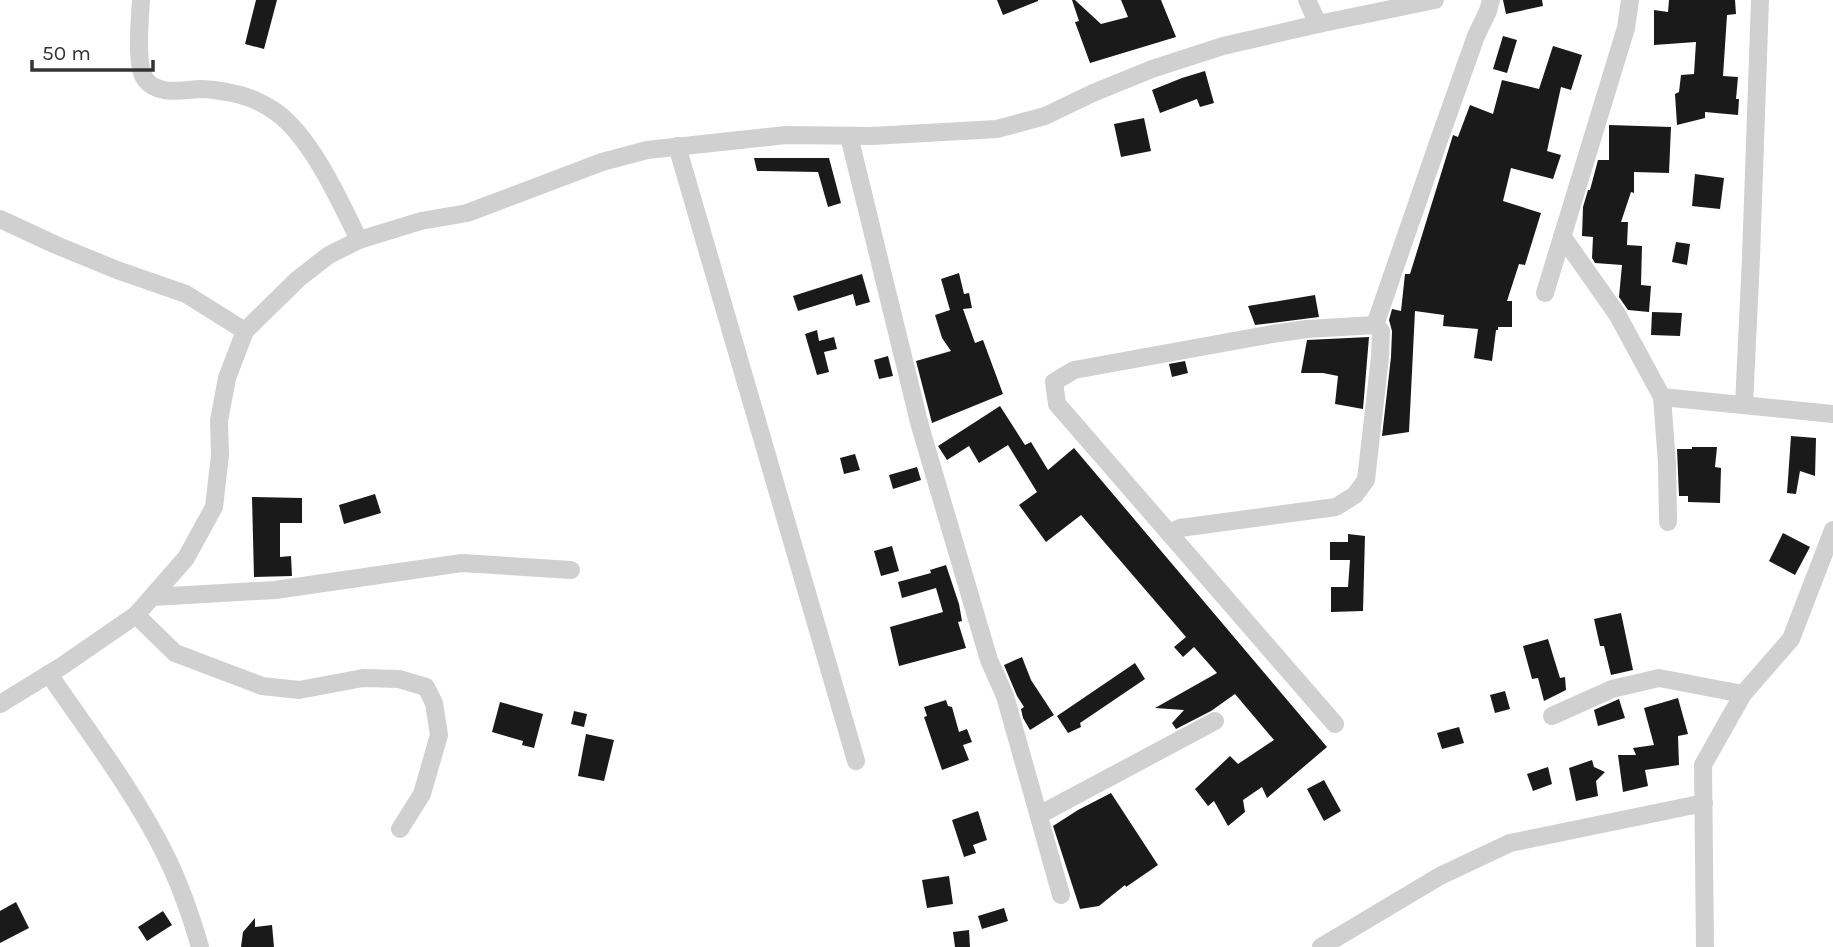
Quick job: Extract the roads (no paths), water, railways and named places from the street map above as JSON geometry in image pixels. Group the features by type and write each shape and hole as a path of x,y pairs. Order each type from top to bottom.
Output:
{"street":[{"path":"141,0 139,59 145,79 157,88 170,91 203,89 235,93 256,100 282,117 306,143 359,240"},
{"path":"1307,0 1318,24"},
{"path":"0,704 62,666 136,615 186,558 214,507 220,455 219,421 227,378 245,331 298,279 329,255 359,240 421,221 467,213 602,162 647,150 786,135 872,136 997,130 1045,116 1093,93 1164,65 1223,46 1435,0"},
{"path":"1376,325 1439,140 1491,0"},
{"path":"1545,293 1626,27 1630,0"},
{"path":"1744,405 1752,258 1760,0"},
{"path":"849,136 920,426 989,660 1005,696 1061,895"},
{"path":"677,146 856,761"},
{"path":"0,219 117,270 186,294 245,331"},
{"path":"1562,236 1617,314 1662,397 1668,522"},
{"path":"1335,724 1057,404 1054,382 1074,370 1272,334 1376,325"},
{"path":"1170,533 1180,527 1336,507 1355,495 1366,480 1380,357 1381,331 1376,325"},
{"path":"1662,397 1833,414"},
{"path":"1705,947 1703,765 1744,694 1791,639 1833,530"},
{"path":"153,597 275,590 462,563 571,570"},
{"path":"136,615 175,653 262,686 299,690 363,678 399,679 425,687 434,704 439,734 422,794 400,828"},
{"path":"48,674 142,812 166,857 200,947"},
{"path":"1552,716 1612,689 1659,678 1744,694"},
{"path":"1039,815 1215,721"},
{"path":"1321,947 1440,876 1510,843 1704,803"}]}
